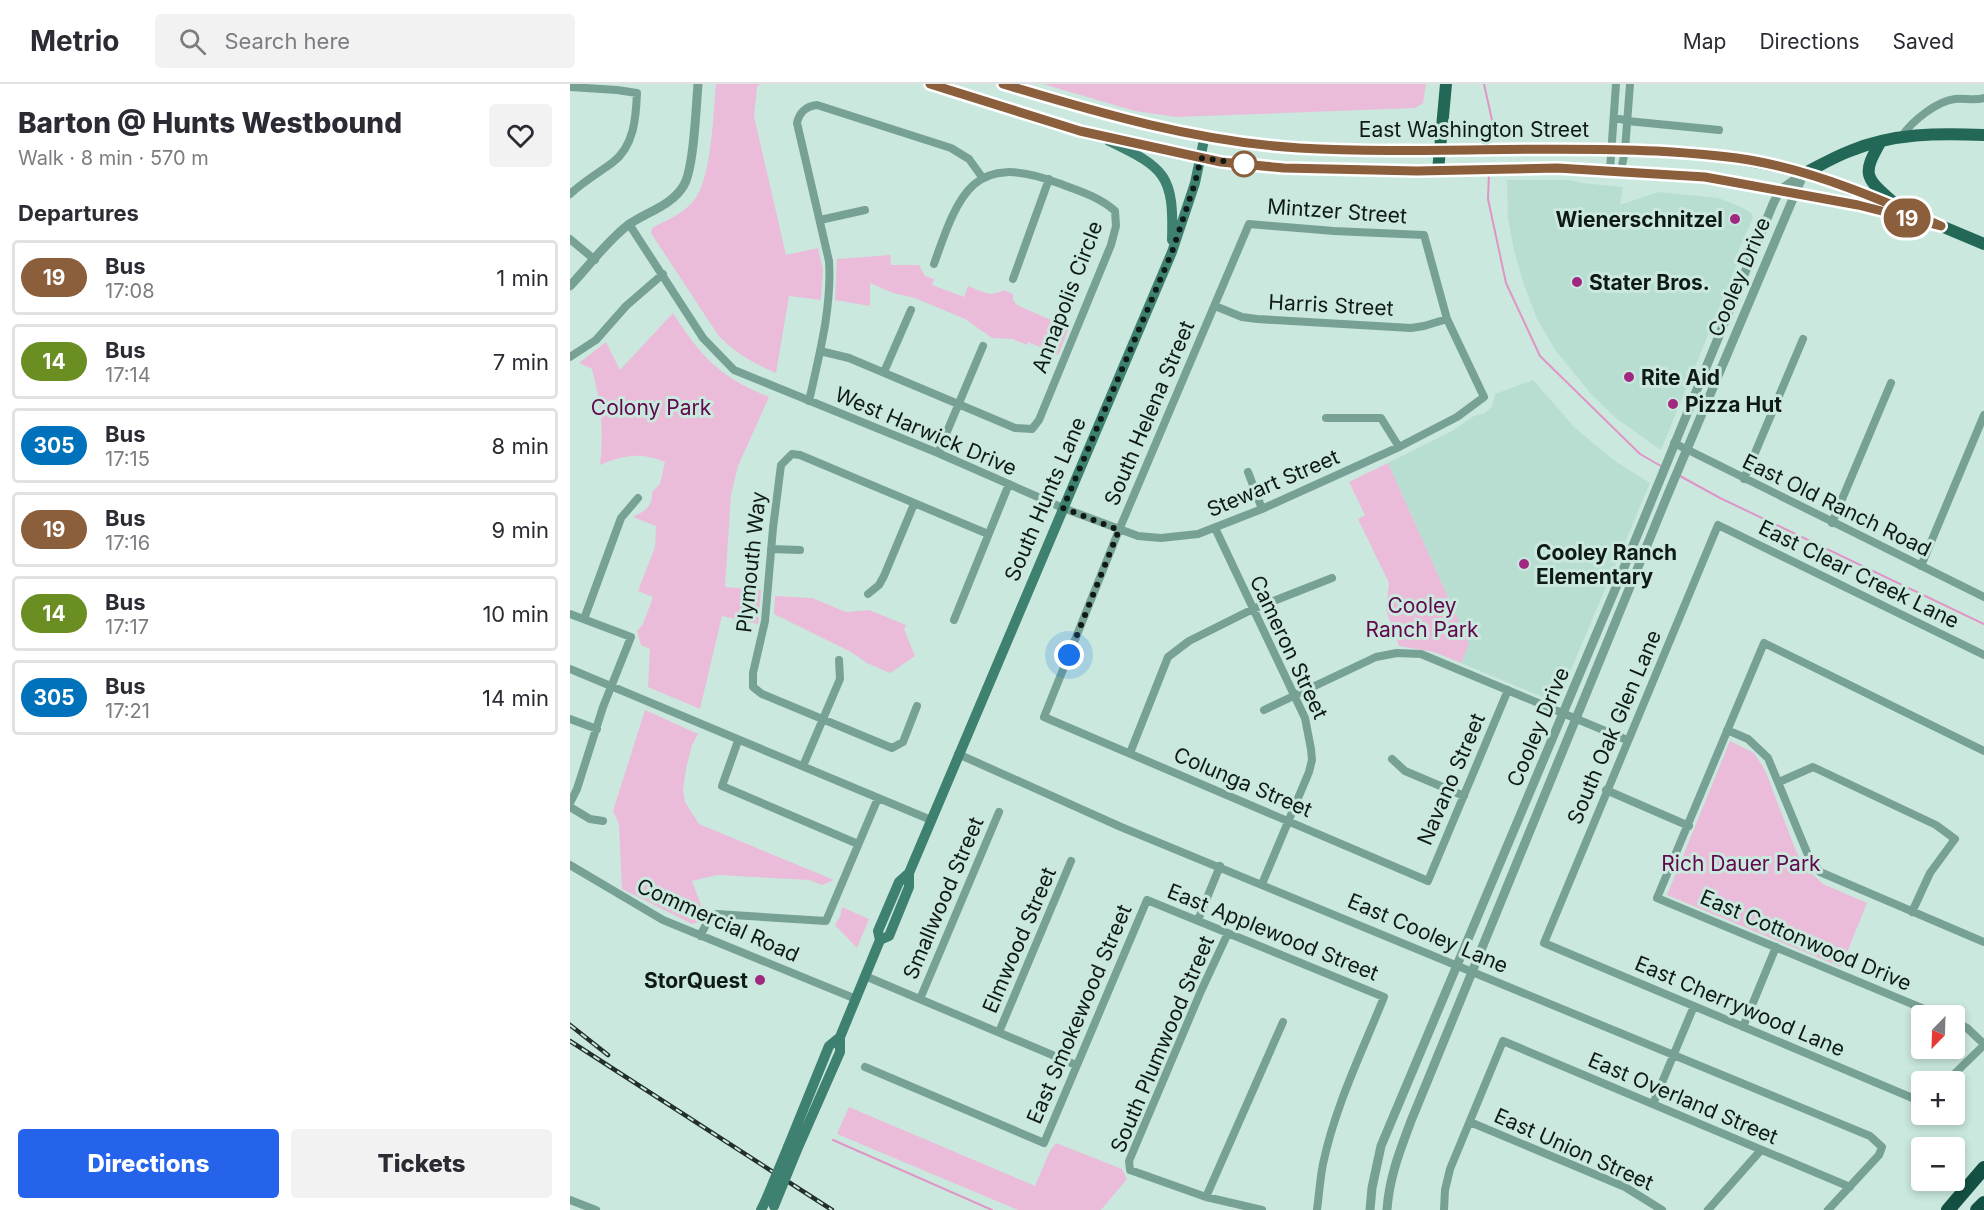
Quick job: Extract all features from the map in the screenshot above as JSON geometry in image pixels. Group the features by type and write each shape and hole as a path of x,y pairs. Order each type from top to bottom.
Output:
{"highway":[{"path":"1948,1210 1984,1168"},
{"path":"1977,1210 1984,1203"}],"main road":[{"name":"East Washington Street","path":"930,84 1101,136 1201,158 1284,168 1438,171 1616,170 1705,177 1858,205 1941,226"},
{"name":"East Washington Street","path":"1004,84 1087,109 1205,135 1300,148 1611,149 1711,155 1757,162 1863,193 1984,244"},
{"path":"1438,171 1446,84"},
{"path":"1803,174 1851,150 1902,136 1941,133 1984,135"},
{"name":"South Hunts Lane","path":"768,1207 792,1149 829,1046 840,1037 880,940 878,931 899,882 909,873 1172,252 1195,183 1205,135"},
{"path":"1101,136 1138,154 1164,177 1173,207 1172,252"},
{"path":"1881,141 1869,164 1868,175 1876,188 1902,209"}],"street":[{"path":"570,286 629,224 670,201 684,186 689,171 698,84"},
{"path":"1616,84 1611,149 1616,170"},
{"path":"1616,170 1625,150 1630,84"},
{"path":"570,87 637,93 632,135 622,153 614,162 593,175 570,194"},
{"path":"1902,136 1909,125 1938,105 1956,99 1984,98"},
{"path":"809,401 820,351 830,284 829,261 797,123 801,113 811,105 816,105 951,148 969,159 982,177 959,201 934,264"},
{"path":"1614,117 1627,121 1719,130"},
{"name":"Annapolis Circle","path":"820,351 838,354 884,372 1021,430 1032,429 1036,426 1111,245 1116,226 1115,211 1103,201 1031,173 1003,172 982,177"},
{"path":"1780,190 1803,174"},
{"name":"Cooley Drive","path":"1387,1210 1394,1166 1668,495 1803,174"},
{"path":"1012,279 1049,179"},
{"name":"Cooley Drive","path":"1370,1210 1381,1146 1780,190"},
{"path":"820,220 865,210"},
{"name":"West Harwick Drive","path":"629,224 703,338 734,370 938,453 1063,508"},
{"name":"Mintzer Street","path":"1249,224 1424,235 1447,319"},
{"name":"South Helena Street","path":"1044,717 1119,530 1249,224"},
{"path":"570,239 595,260"},
{"path":"570,357 596,340 626,306 663,274"},
{"name":"Harris Street","path":"1215,306 1242,316 1281,321 1411,328 1447,319"},
{"path":"884,372 911,310"},
{"path":"1727,316 1740,322"},
{"name":"Stewart Street","path":"1063,508 1138,536 1161,538 1198,534 1262,509 1399,447 1457,417 1484,397 1447,319"},
{"path":"1744,479 1803,339"},
{"path":"938,453 983,346"},
{"path":"1832,523 1891,383"},
{"path":"1698,387 1711,392"},
{"path":"1921,566 1984,415"},
{"path":"1326,418 1381,418 1399,447"},
{"name":"East Old Ranch Road","path":"1674,444 1984,597"},
{"name":"Plymouth Way","path":"917,706 903,742 892,748 762,694 753,687 753,673 765,621 781,465 792,454 800,455 988,534"},
{"path":"1248,472 1262,509"},
{"path":"954,620 1009,484"},
{"path":"584,619 621,519 638,498"},
{"path":"868,594 879,585 884,576 914,504"},
{"path":"1648,508 1661,514"},
{"name":"East Clear Creek Lane","path":"1718,525 1984,655"},
{"name":"South Oak Glen Lane","path":"1544,943 1718,525"},
{"name":"Cameron Street","path":"1215,528 1294,695 1309,734 1311,760 1305,786 1262,884"},
{"path":"771,549 800,550"},
{"path":"1130,753 1168,657 1190,641 1253,609 1332,578"},
{"path":"570,614 632,637 611,688 570,805 590,819 603,821"},
{"path":"1606,790 1689,826 1764,643 1984,751"},
{"path":"1264,710 1376,657 1397,653 1430,657 1627,740"},
{"path":"803,766 840,680 839,660"},
{"path":"570,669 931,820"},
{"name":"Navano Street","path":"1428,881 1508,690"},
{"name":"Colunga Street","path":"1044,717 1428,881"},
{"path":"570,719 597,729"},
{"path":"1727,730 1748,739 1768,758 1808,855 1821,872 1984,942"},
{"path":"738,741 722,786 858,844"},
{"name":"East Cooley Lane","path":"958,754 1121,827 1858,1130 1870,1136 1882,1147 1879,1155 1850,1187"},
{"path":"1392,759 1405,771 1464,796"},
{"path":"1779,782 1813,767 1936,825 1955,839 1930,873 1912,912"},
{"path":"700,936 712,916 717,914 826,921 878,798"},
{"name":"Smallwood Street","path":"920,999 999,812"},
{"name":"East Cottonwood Drive","path":"1689,826 1657,898 1915,1005"},
{"name":"Elmwood Street","path":"999,1032 1071,861"},
{"name":"Commercial Road","path":"570,865 654,915 856,999"},
{"path":"1198,920 1220,866"},
{"name":"East Applewood Street","path":"1147,900 1384,997 1340,1104 1330,1135 1323,1164 1317,1210"},
{"name":"East Smokewood Street","path":"866,1067 1044,1143 1147,900"},
{"name":"South Plumwood Street","path":"1206,1197 1130,1170 1130,1161 1201,991 1228,933"},
{"name":"East Cherrywood Lane","path":"1544,943 1911,1097"},
{"path":"1743,1027 1776,947"},
{"path":"865,976 1077,1065"},
{"path":"1653,1104 1694,1006"},
{"path":"1262,1210 1206,1197 1283,1022"},
{"path":"1957,1071 1984,1044 1965,1027"},
{"name":"East Overland Street","path":"1470,1122 1503,1041 1850,1187"},
{"path":"1444,1210 1445,1190 1450,1169 1470,1122"},
{"name":"East Union Street","path":"1470,1122 1625,1188 1662,1210"},
{"path":"1708,1210 1761,1150"},
{"path":"1828,1210 1850,1187"},
{"path":"570,1200 596,1210"}],"shaded area":[{"path":"1507,180 1569,180 1623,187 1620,205 1658,192 1718,198 1751,213 1753,218 1733,263 1737,264 1661,450 1617,419 1591,394 1556,351 1537,319 1514,250 1508,219"},
{"name":"Cooley Ranch Elementary","path":"1533,380 1575,428 1615,461 1650,483 1559,698 1552,701 1461,663 1469,644 1388,463 1452,431 1474,416 1485,413 1492,406 1495,394"}],"green space":[{"path":"716,84 760,84 757,87 754,116 786,255 818,248 823,269 821,300 789,296 776,373 745,357 718,335 651,233 652,228 686,208 701,188 711,144"},
{"path":"1043,84 1426,84 1423,103 1415,108 1176,117 1135,111"},
{"path":"890,255 891,265 919,265 925,276 934,279 932,285 964,297 968,286 986,293 1003,290 1013,294 1013,300 1017,305 1069,328 1058,355 1028,342 1027,345 1012,339 992,338 965,319 915,298 893,293 870,283 870,306 835,300 837,259"},
{"name":"Colony Park","path":"673,313 693,342 714,364 737,382 769,397 738,466 731,495 725,587 761,590 758,624 722,616 700,709 648,687 650,649 641,645 637,631 643,624 653,597 638,591 655,547 656,526 633,517 650,505 652,492 660,484 665,462 648,457 632,456 600,465 602,427 598,394 592,369 579,363 606,342 620,370"},
{"name":"Cooley Ranch Park","path":"1388,463 1469,644 1461,663 1434,652 1399,646 1386,610 1389,583 1358,519 1365,515 1349,482"},
{"path":"775,596 812,598 846,612 869,610 906,625 904,629 915,656 890,673 774,614"},
{"path":"645,710 698,734 692,745 683,790 685,802 699,824 834,880 822,885 809,880 717,875 692,881 701,905 706,911 699,922 692,924 622,889 619,824 613,811"},
{"name":"Rich Dauer Park","path":"1730,741 1754,753 1765,770 1804,866 1823,884 1867,903 1841,967 1667,895"},
{"path":"842,907 869,919 857,948 835,925"},
{"path":"849,1107 1035,1186 1050,1151 1056,1143 1122,1169 1127,1179 1101,1210 1018,1210 837,1134"}],"waterway":[{"path":"1484,84 1492,120 1491,146"},
{"path":"1489,173 1488,199 1506,283 1540,356 1640,454 1661,466"},
{"path":"1680,476 1720,498 1984,624"},
{"path":"833,1140 992,1210"}],"railway":[{"path":"570,1025 608,1055"},
{"path":"570,1041 832,1210"}],"bus line":[{"name":"19","path":"930,84 1080,131 1221,162 1284,168 1417,171 1557,168 1705,177 1858,205 1941,226 1863,193 1803,174 1757,162 1711,155 1611,149 1276,146 1160,127 1087,109 1003,84"}],"place":[{"name":"Wienerschnitzel","path":"1735,219"},
{"name":"Stater Bros.","path":"1577,282"},
{"name":"Rite Aid","path":"1629,377"},
{"name":"Pizza Hut","path":"1673,404"},
{"name":"Cooley Ranch Elementary","path":"1524,564"},
{"name":"StorQuest","path":"760,980"}],"route":[{"path":"1069,655 1119,530 1063,508 1172,252 1201,158 1244,164"}]}
